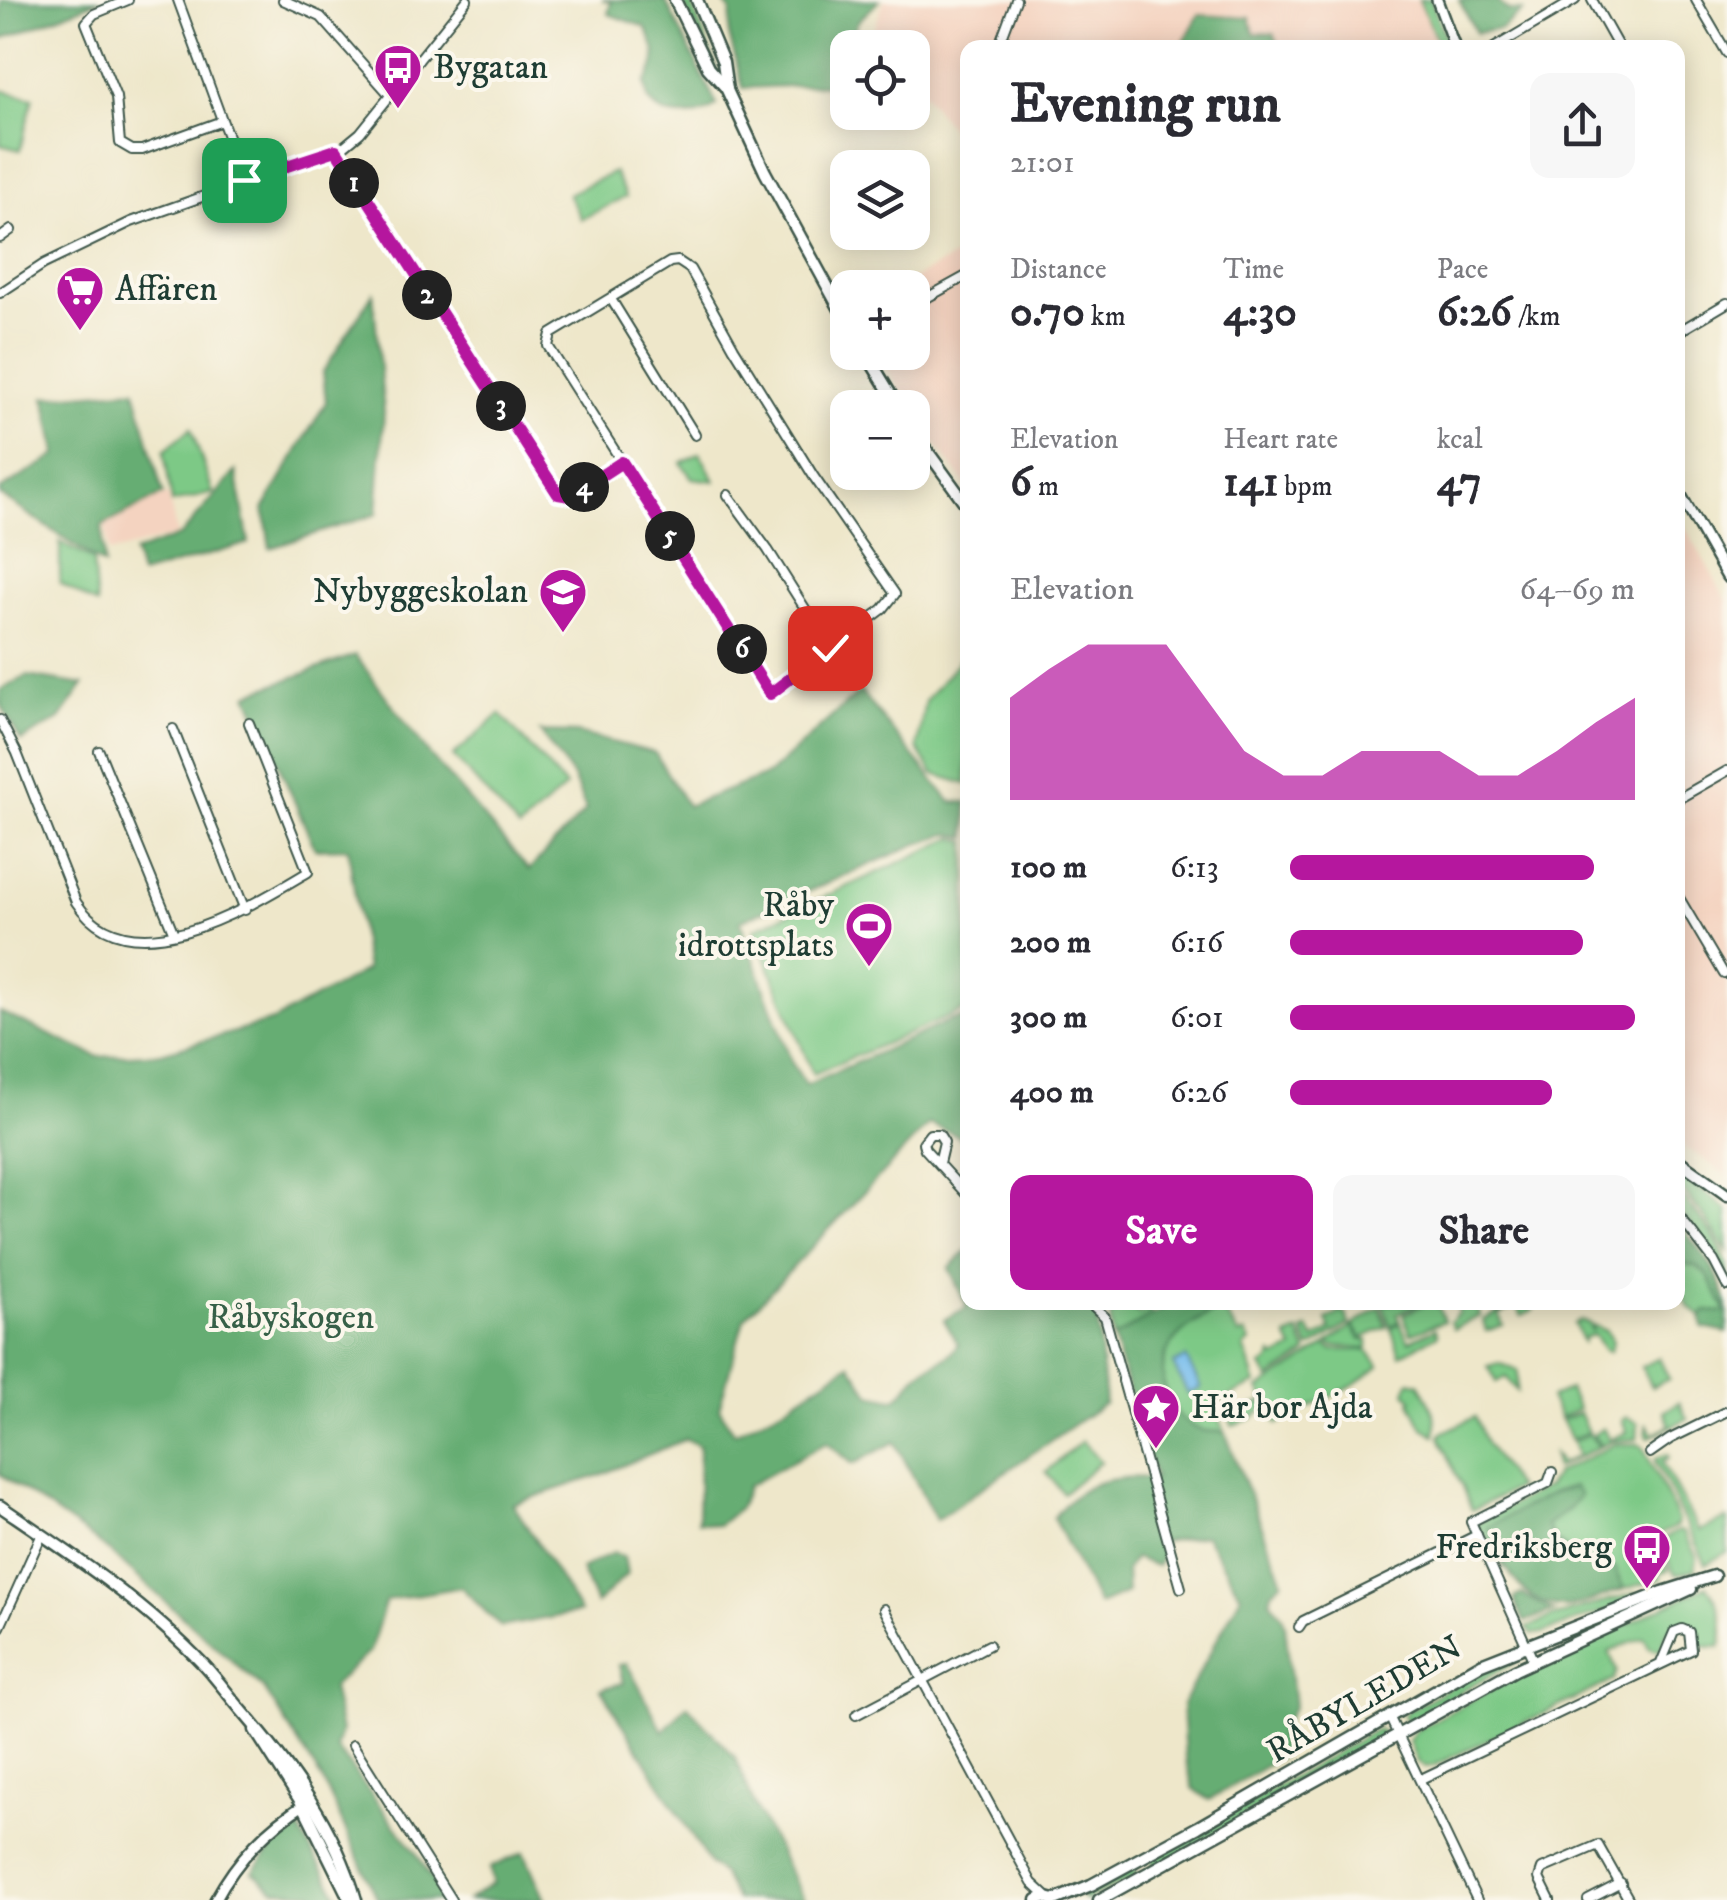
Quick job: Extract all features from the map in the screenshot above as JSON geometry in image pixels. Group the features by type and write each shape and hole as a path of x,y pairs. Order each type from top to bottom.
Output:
{"main road":[{"path":"675,0 708,68 727,90 774,192 830,292"},
{"path":"696,0 723,62 727,90"},
{"path":"930,455 960,496"},
{"path":"1685,1165 1727,1196"},
{"path":"0,1506 95,1570 204,1665 247,1716 308,1802 353,1900"},
{"name":"RÅBYLEDEN","path":"1099,1900 1533,1660 1666,1602 1727,1570"},
{"name":"RÅBYLEDEN","path":"1045,1900 1091,1885 1184,1835 1481,1664 1714,1576"}],"street":[{"path":"128,0 89,17 86,26 116,97 120,143 132,150 142,150 222,120"},
{"path":"178,0 244,180"},
{"path":"282,0 321,17 390,95"},
{"path":"0,293 44,264 100,235 336,150 360,133 467,0"},
{"path":"1001,40 1016,0"},
{"path":"1438,0 1453,40"},
{"path":"1508,40 1575,0"},
{"path":"1592,0 1614,40"},
{"path":"1696,0 1727,53"},
{"path":"336,150 558,494 570,496 622,462"},
{"path":"0,238 11,230"},
{"path":"670,262 686,265 780,423 894,590 894,598 772,693 548,346 552,334 611,300 670,262"},
{"path":"930,296 960,279"},
{"path":"611,300 695,436"},
{"path":"1685,328 1727,304"},
{"path":"728,495 830,648"},
{"path":"1685,502 1727,577"},
{"path":"0,720 17,753 68,886 85,916 112,934 132,938 174,934 244,910 308,872 249,722"},
{"path":"173,729 244,910"},
{"path":"99,752 174,934"},
{"path":"1685,795 1727,770"},
{"path":"1685,908 1724,974"},
{"path":"939,1163 960,1187"},
{"path":"1685,1225 1714,1261 1727,1286"},
{"path":"1100,1310 1106,1317 1181,1588"},
{"path":"1650,1453 1727,1411"},
{"path":"1533,1660 1471,1522 1548,1483 1552,1472"},
{"path":"0,1626 42,1534"},
{"path":"1298,1626 1476,1535"},
{"path":"884,1610 1032,1883 1045,1900"},
{"path":"1422,1779 1691,1650 1689,1632 1674,1632 1661,1663"},
{"path":"856,1716 989,1644"},
{"path":"1389,1716 1478,1900"},
{"path":"352,1745 451,1900"},
{"path":"215,1900 240,1858 308,1802"},
{"path":"1550,1900 1539,1872 1590,1846 1602,1847 1629,1900"},
{"path":"1032,1883 1045,1900"},
{"path":"1588,1900 1621,1883"}],"shaded area":[{"path":"884,0 1419,0 1434,40 960,40 960,145 930,102 930,30 874,30"},
{"path":"960,254 960,477 930,436 930,390 900,390 888,370 930,370 930,270"},
{"path":"168,495 177,535 109,553 103,515"},
{"path":"1685,526 1727,601 1727,1176 1685,1148"}],"green space":[{"path":"1,0 100,0 0,40"},
{"path":"602,0 665,0 717,105 682,116 655,107 645,83 655,62 649,35 645,27 608,14 611,2"},
{"path":"681,0 690,0 718,71 717,71"},
{"path":"721,0 880,0 858,21 855,30 830,30 830,84 743,88 729,35 731,11"},
{"path":"1419,0 1431,0 1446,40 1437,40"},
{"path":"1459,0 1497,0 1508,11 1523,11 1501,29 1476,33"},
{"path":"1199,15 1250,18 1254,33 1274,34 1277,40 1185,40"},
{"path":"0,90 33,98 20,150 0,145"},
{"path":"614,172 626,197 581,219 568,194"},
{"path":"373,293 384,412 377,514 270,548 264,508 326,402 323,372"},
{"path":"135,389 163,494 102,526 104,565 0,495 0,490 57,455 45,397"},
{"path":"191,428 213,493 172,503 164,451"},
{"path":"700,453 715,481 692,478 681,463"},
{"path":"236,471 249,543 140,575 134,553 181,535"},
{"path":"60,542 93,560 97,605 60,583"},
{"name":"Råbyskogen","path":"355,655 429,754 529,870 586,810 573,777 540,732 577,733 655,753 687,806 769,774 860,691 951,802 960,802 960,836 949,834 915,845 740,921 792,1063 806,1085 960,1018 960,1138 929,1124 744,1319 719,1408 734,1433 783,1408 850,1364 870,1394 894,1399 917,1375 949,1355 958,1344 944,1320 962,1310 1097,1310 1105,1403 936,1520 895,1442 853,1464 827,1442 748,1486 739,1508 719,1525 698,1522 699,1446 686,1439 600,1475 513,1504 580,1612 501,1627 461,1587 386,1600 370,1651 332,1687 341,1731 336,1748 415,1851 445,1900 378,1900 323,1781 264,1689 102,1545 0,1474 0,1012 98,1057 161,1053 273,1021 366,970 348,848 315,849 248,694"},
{"path":"960,659 960,782 933,774 917,748 925,701"},
{"path":"27,676 84,685 60,719 21,741 0,703 0,690"},
{"path":"500,714 566,787 519,829 453,756"},
{"name":"Råby idrottsplats","path":"953,838 960,840 960,1012 813,1074 754,929"},
{"path":"1685,1177 1727,1210 1727,1252 1685,1193"},
{"path":"1685,1201 1716,1241 1727,1275 1685,1218"},
{"path":"1685,1232 1717,1276 1727,1312 1707,1274 1685,1264"},
{"name":"Råbyskogen","path":"960,1258 960,1292 949,1268"},
{"path":"1685,1264 1707,1274 1727,1313 1707,1311 1701,1316 1688,1306"},
{"path":"1120,1310 1135,1310 1138,1314 1149,1310 1152,1316 1113,1338 1110,1316"},
{"path":"1160,1310 1218,1310 1176,1338 1165,1356 1163,1382 1172,1406 1189,1425 1204,1431 1225,1432 1283,1581 1272,1591 1270,1600 1285,1625 1294,1706 1279,1733 1284,1755 1209,1800 1193,1788 1185,1757 1182,1705 1241,1595 1205,1535 1162,1542 1162,1558 1157,1566 1135,1558 1126,1570 1127,1593 1098,1605 1053,1518 1075,1496 1098,1483 1155,1478 1113,1338"},
{"path":"1223,1310 1239,1335 1245,1333 1250,1342 1244,1348 1256,1384 1214,1404 1225,1432 1189,1425 1166,1394 1165,1356 1176,1338 1194,1323"},
{"path":"1381,1310 1387,1327 1362,1338 1353,1325"},
{"path":"1385,1310 1406,1310 1397,1314 1399,1321 1390,1326"},
{"path":"1413,1310 1440,1310 1444,1321 1411,1334 1403,1315"},
{"path":"1478,1310 1480,1316 1453,1329 1450,1322 1459,1312"},
{"path":"1508,1310 1499,1315 1503,1325 1486,1331 1483,1320"},
{"path":"1706,1311 1727,1312 1727,1333 1703,1328 1701,1316"},
{"path":"1341,1312 1346,1314 1349,1324 1309,1349 1303,1331 1308,1328 1314,1339 1331,1330 1327,1320"},
{"path":"1400,1323 1409,1341 1435,1329 1438,1335 1400,1355 1391,1328"},
{"path":"1589,1323 1592,1332 1593,1325 1606,1331 1612,1341 1610,1351 1604,1350 1594,1335 1585,1337 1583,1342 1574,1324"},
{"path":"1352,1326 1360,1339 1368,1340 1368,1348 1328,1343"},
{"path":"1299,1332 1307,1353 1269,1379 1262,1366 1270,1362 1272,1354 1275,1358 1293,1349 1287,1337"},
{"path":"1326,1345 1332,1350 1367,1350 1380,1366 1355,1384 1277,1424 1259,1389"},
{"path":"1659,1358 1669,1379 1652,1387 1642,1367"},
{"path":"1499,1363 1518,1371 1517,1391 1506,1377 1496,1382 1488,1366"},
{"path":"1410,1381 1419,1383 1429,1401 1435,1435 1423,1428 1410,1402 1406,1392"},
{"path":"1569,1389 1578,1409 1560,1418 1550,1398"},
{"path":"1262,1402 1265,1408 1257,1415 1232,1425 1227,1410 1232,1403 1237,1414"},
{"path":"1679,1402 1687,1419 1649,1437 1647,1436 1646,1423 1653,1434 1670,1425 1664,1412"},
{"path":"1579,1413 1588,1432 1571,1440 1561,1420"},
{"path":"1475,1417 1486,1443 1517,1488 1472,1510 1440,1437"},
{"path":"1627,1417 1638,1423 1637,1439 1601,1446 1593,1435 1603,1428 1609,1440 1627,1432 1622,1420"},
{"path":"1589,1434 1599,1447 1555,1468 1554,1454 1561,1464 1578,1456 1573,1442"},
{"path":"1082,1441 1100,1462 1063,1493 1046,1472"},
{"path":"1615,1444 1643,1447 1678,1520 1677,1526 1655,1537 1668,1570 1660,1573 1661,1579 1624,1589 1613,1568 1566,1548 1547,1526 1568,1510 1488,1527 1506,1570 1477,1523 1547,1487 1556,1473"},
{"path":"1668,1454 1662,1462 1699,1531 1727,1518 1727,1552 1706,1564 1656,1463 1656,1458"},
{"path":"1574,1487 1580,1495 1547,1526 1566,1548 1614,1568 1624,1589 1579,1605 1548,1605 1535,1599 1514,1579 1487,1527 1553,1493"},
{"path":"1678,1531 1684,1532 1697,1558 1695,1569 1677,1575 1660,1541"},
{"path":"613,1553 624,1557 627,1574 596,1604 581,1569"},
{"path":"1707,1586 1721,1615 1720,1647 1697,1646 1696,1632 1684,1624 1668,1631 1660,1651 1649,1647 1644,1637 1609,1652 1617,1671 1614,1680 1433,1766 1417,1762 1409,1741 1415,1731 1490,1690"},
{"path":"1636,1593 1637,1597 1627,1603 1543,1633 1533,1634 1526,1628 1552,1617"},
{"path":"1521,1594 1554,1611 1524,1622 1514,1599"},
{"path":"1516,1655 1518,1660 1409,1721 1403,1718 1404,1713 1493,1663"},
{"path":"627,1664 663,1731 687,1705 735,1757 755,1806 804,1900 736,1900 722,1874 710,1865 601,1689 623,1683 619,1665"},
{"path":"1377,1729 1383,1732 1382,1737 1157,1866 1152,1863 1153,1858"},
{"path":"298,1828 341,1900 320,1900 313,1893 274,1890 253,1872 279,1839"},
{"path":"524,1852 545,1900 468,1900 493,1883 490,1868"},
{"path":"1132,1868 1137,1871 1136,1876 1084,1900 1081,1894"}],"water":[{"path":"1186,1358 1201,1388 1188,1394 1173,1364"}],"place":[{"name":"Bygatan","path":"398,110"},
{"name":"Affären","path":"80,332"},
{"name":"Nybyggeskolan","path":"563,634"},
{"name":"Råby idrottsplats","path":"869,968"},
{"name":"Här bor Ajda","path":"1156,1450"},
{"name":"Fredriksberg","path":"1647,1590"}],"route":[{"path":"244,180 336,150 558,494 570,496 622,462 770,694 830,648"}]}
